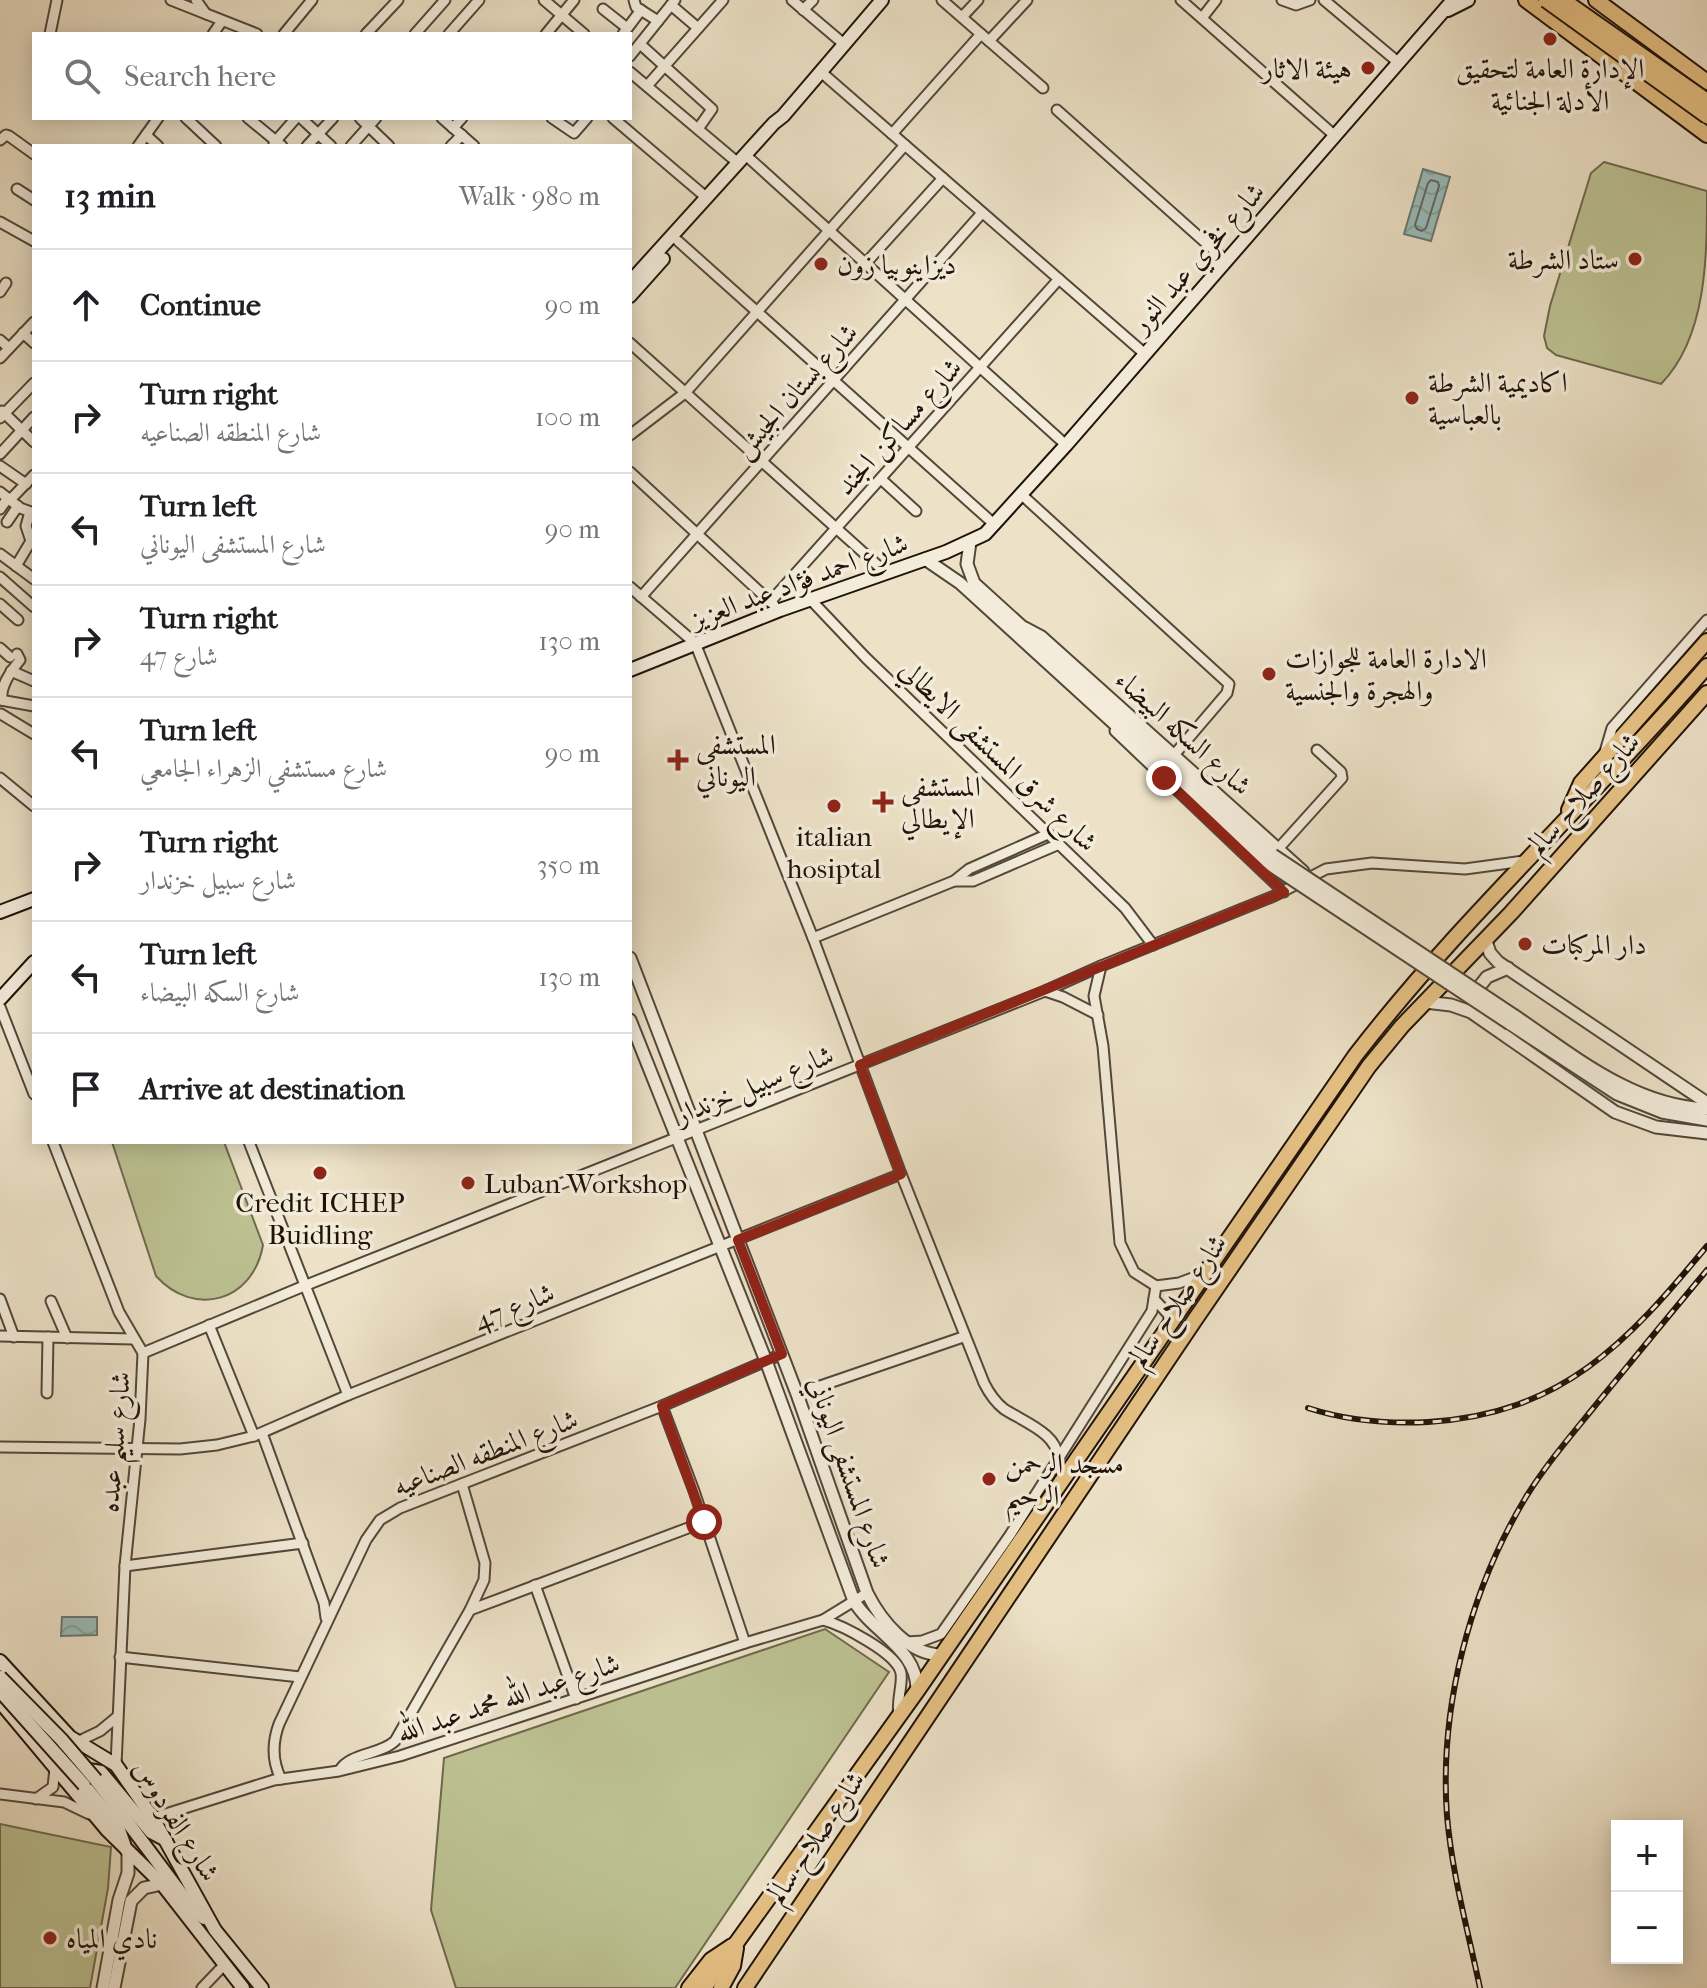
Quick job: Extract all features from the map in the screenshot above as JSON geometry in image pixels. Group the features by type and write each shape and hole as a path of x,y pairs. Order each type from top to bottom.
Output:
{"main road":[{"path":"632,294 882,0"},
{"name":"شارع فخري عبد النور","path":"990,530 1453,0"},
{"name":"شارع فخري عبد النور","path":"1445,12 1468,0"},
{"path":"1526,0 1707,135"},
{"path":"1546,0 1707,116"},
{"path":"1563,0 1707,101"},
{"path":"1582,41 1598,31 1603,19 1600,3"},
{"path":"1600,3 1707,82"},
{"path":"1608,60 1611,41 1621,31 1634,27"},
{"path":"632,279 744,161"},
{"name":"شارع احمد فؤاد عبد العزيز","path":"632,669 775,606 811,600 970,542 990,530"},
{"path":"1567,815 1576,791 1707,641"},
{"name":"شارع صلاح سالم","path":"704,1988 899,1717 1371,1034 1402,995 1524,861 1658,723 1707,666"},
{"name":"شارع صلاح سالم","path":"747,1986 1369,1066 1402,1026 1486,941 1707,693"},
{"path":"0,912 32,900"},
{"path":"0,999 32,964"},
{"name":"شارع الفردوس","path":"0,1661 77,1742 116,1765 153,1818 210,1922 262,1988"},
{"path":"0,1677 61,1739 85,1785 121,1832 124,1846"},
{"path":"0,1691 186,1900 210,1922"},
{"name":"شارع الفردوس","path":"0,1702 55,1767 85,1785 98,1819 162,1884 243,1988"},
{"path":"85,1785 76,1781 82,1774 89,1770 101,1772 151,1832 166,1840"},
{"path":"689,1988 711,1960 736,1944"},
{"path":"721,1988 733,1966 736,1944"}],"street":[{"path":"50,32 57,0"},
{"path":"171,0 252,32"},
{"path":"196,0 206,14"},
{"path":"286,32 312,0"},
{"path":"368,32 398,0"},
{"path":"417,32 445,0"},
{"path":"453,32 479,0"},
{"path":"544,0 582,32"},
{"path":"548,32 574,0"},
{"path":"634,0 641,10 658,21"},
{"path":"792,0 845,45"},
{"path":"803,10 813,0"},
{"path":"942,0 1043,88"},
{"path":"962,17 978,0"},
{"path":"892,134 985,38 1027,0"},
{"path":"1181,0 1334,135"},
{"path":"1202,18 1216,0"},
{"path":"1282,0 1296,5 1310,0"},
{"path":"1324,0 1338,4 1399,63"},
{"path":"647,86 720,1"},
{"path":"632,54 673,3 698,28"},
{"path":"603,9 625,31 641,10"},
{"path":"214,32 222,21"},
{"path":"640,44 712,109 698,129"},
{"path":"821,72 1145,354"},
{"path":"632,74 829,231 1066,445"},
{"path":"1057,110 1225,260"},
{"path":"139,144 157,120"},
{"path":"188,120 214,144"},
{"path":"250,120 277,144 297,120"},
{"path":"301,120 329,144"},
{"path":"309,144 331,120"},
{"path":"444,120 472,144"},
{"path":"452,144 461,120"},
{"path":"555,120 574,133 585,120"},
{"path":"615,120 707,198"},
{"path":"353,144 372,122 388,144"},
{"path":"146,135 156,144"},
{"path":"3,138 32,153"},
{"path":"632,433 685,393 905,145"},
{"path":"865,264 943,178"},
{"path":"17,189 32,199"},
{"name":"شارع بستان الجيش","path":"641,597 982,213"},
{"path":"0,222 32,240"},
{"path":"678,241 908,448 990,530"},
{"name":"شارع مساكن الجند","path":"775,606 837,528 1059,279"},
{"path":"0,358 32,324"},
{"path":"23,333 32,341"},
{"path":"0,340 9,348"},
{"path":"632,345 885,572"},
{"path":"32,385 1,413 32,440"},
{"path":"1,450 32,420"},
{"path":"0,466 26,484"},
{"path":"632,474 775,606"},
{"path":"0,509 6,497 32,477"},
{"path":"881,479 916,511"},
{"path":"1022,495 1229,684 1227,693 1174,755"},
{"path":"6,497 32,513 26,526 31,541 16,566"},
{"path":"6,497 7,522"},
{"path":"970,542 967,564 974,583 1273,856"},
{"path":"0,554 32,578"},
{"path":"925,559 952,576 1273,856 1617,1094 1662,1112 1707,1120"},
{"path":"0,577 32,605"},
{"path":"13,588 0,603 18,620"},
{"path":"632,589 695,643 813,938 963,1337 995,1400 1050,1438 1057,1449 1057,1461"},
{"name":"شارع شرق المستشفى الايطالي","path":"811,600 866,658 1135,919 1153,945"},
{"path":"1604,757 1612,728 1707,620"},
{"name":"شارع السكه البيضاء","path":"1025,627 1042,636 1174,755 1273,856 1310,875"},
{"name":"شارع السكه البيضاء","path":"1013,631 1284,892"},
{"path":"0,648 20,660 11,671 1,700 32,706"},
{"path":"11,671 32,680"},
{"path":"1,714 32,733"},
{"path":"1273,856 1342,778 1341,772 1317,750"},
{"path":"0,778 32,804"},
{"path":"813,938 954,881 969,869 1048,834"},
{"path":"954,881 973,881 1059,844"},
{"name":"شارع سبيل خزندار","path":"143,1353 1045,991 1284,892 1310,875 1341,866 1372,863 1465,869 1524,861"},
{"path":"1486,941 1494,958 1707,1106"},
{"name":"شارع المستشفى اليوناني","path":"632,963 797,1394 867,1593 881,1616 907,1642 926,1653 942,1655"},
{"path":"1101,966 1095,988 1120,1243 1134,1272 1156,1286 1179,1283 1203,1274"},
{"path":"1468,1011 1472,996 1481,983 1493,973 1508,968"},
{"path":"1045,991 1098,1015"},
{"path":"1425,1002 1443,1003 1468,1011 1615,1112 1656,1127 1707,1133"},
{"path":"0,1007 32,1089"},
{"path":"1512,1020 1626,1088 1671,1104 1707,1106"},
{"name":"شارع المستشفى اليوناني","path":"632,1025 766,1361 854,1601 863,1615 908,1659 916,1674 917,1691"},
{"name":"شارع سليم عبده","path":"54,1144 119,1312 143,1353 125,1566 116,1765"},
{"path":"250,1144 348,1395"},
{"name":"شارع 47","path":"0,1447 199,1447 258,1435 348,1395 901,1174"},
{"path":"907,1642 922,1641 941,1634 1057,1461 1152,1311 1156,1286"},
{"path":"0,1299 14,1337"},
{"path":"1154,1299 1168,1314 1171,1325"},
{"path":"51,1301 67,1338"},
{"path":"209,1325 303,1543 324,1603 327,1621"},
{"path":"0,1336 133,1339"},
{"path":"47,1393 48,1337"},
{"path":"797,1394 963,1337"},
{"name":"شارع المنطقه الصناعيه","path":"281,1779 273,1756 274,1740 360,1550 380,1520 400,1508 662,1406 782,1354"},
{"path":"662,1406 745,1643"},
{"path":"1050,1438 1061,1438 1076,1429"},
{"path":"339,1771 346,1762 386,1748 395,1741 484,1580 485,1563 462,1484"},
{"path":"470,1610 704,1522"},
{"path":"125,1566 303,1543"},
{"path":"535,1585 576,1699"},
{"name":"شارع عبد الله محمد عبد الله","path":"153,1818 281,1779 339,1771 400,1756 823,1620 867,1593"},
{"path":"823,1620 851,1630 896,1663 901,1675 897,1702 899,1717"},
{"path":"120,1657 300,1677"},
{"path":"77,1742 100,1731 117,1717"},
{"path":"36,1799 53,1787 55,1767"},
{"path":"0,1794 71,1804 98,1819"},
{"path":"103,1988 119,1900 128,1873 128,1854 124,1846"},
{"path":"114,1988 129,1906 134,1896 144,1888 162,1884"},
{"path":"202,1988 224,1965"}],"green space":[{"name":"ستاد الشرطة","path":"1604,162 1707,191 1705,269 1696,320 1676,365 1661,384 1556,355 1547,348 1544,336 1550,306 1591,173"},
{"path":"113,1144 225,1144 263,1245 257,1264 235,1291 220,1298 204,1300 187,1297 171,1289 156,1276"},
{"path":"825,1629 889,1672 675,1988 456,1988 431,1910 444,1758"},
{"name":"نادي المياه","path":"0,1824 111,1847 108,1888 90,1988 0,1988"}],"water":[{"path":"1423,169 1450,177 1431,241 1404,234"},
{"path":"62,1617 97,1617 97,1635 61,1636"}],"railway":[{"path":"1308,1408 1353,1419 1413,1423 1475,1416 1517,1405 1554,1388 1588,1367 1619,1342 1707,1246"},
{"path":"1480,1988 1453,1859 1447,1816 1446,1775 1454,1692 1474,1610 1506,1533 1534,1484 1707,1270"}],"place":[{"name":"الإدارة العامة لتحقيق الأدلة الجنائية","path":"1550,39"},
{"name":"هيئة الاثار","path":"1368,68"},
{"name":"ستاد الشرطة","path":"1635,259"},
{"name":"ديزاينوبيا زون","path":"821,264"},
{"name":"اكاديمية الشرطة بالعباسية","path":"1412,398"},
{"name":"الادارة العامة للجوازات والهجرة والجنسية","path":"1269,674"},
{"name":"المستشفى اليوناني","path":"678,760"},
{"name":"المستشفى الإيطالي","path":"883,802"},
{"name":"italian hosiptal","path":"834,806"},
{"name":"دار المركبات","path":"1525,944"},
{"name":"Credit ICHEP Buidling","path":"320,1173"},
{"name":"Luban Workshop","path":"468,1183"},
{"name":"مسجد الرحمن الرحيم","path":"989,1479"},
{"name":"نادي المياه","path":"50,1938"}],"route":[{"path":"704,1522 662,1406 782,1354 738,1240 901,1174 860,1065 1284,892 1164,778"}]}
